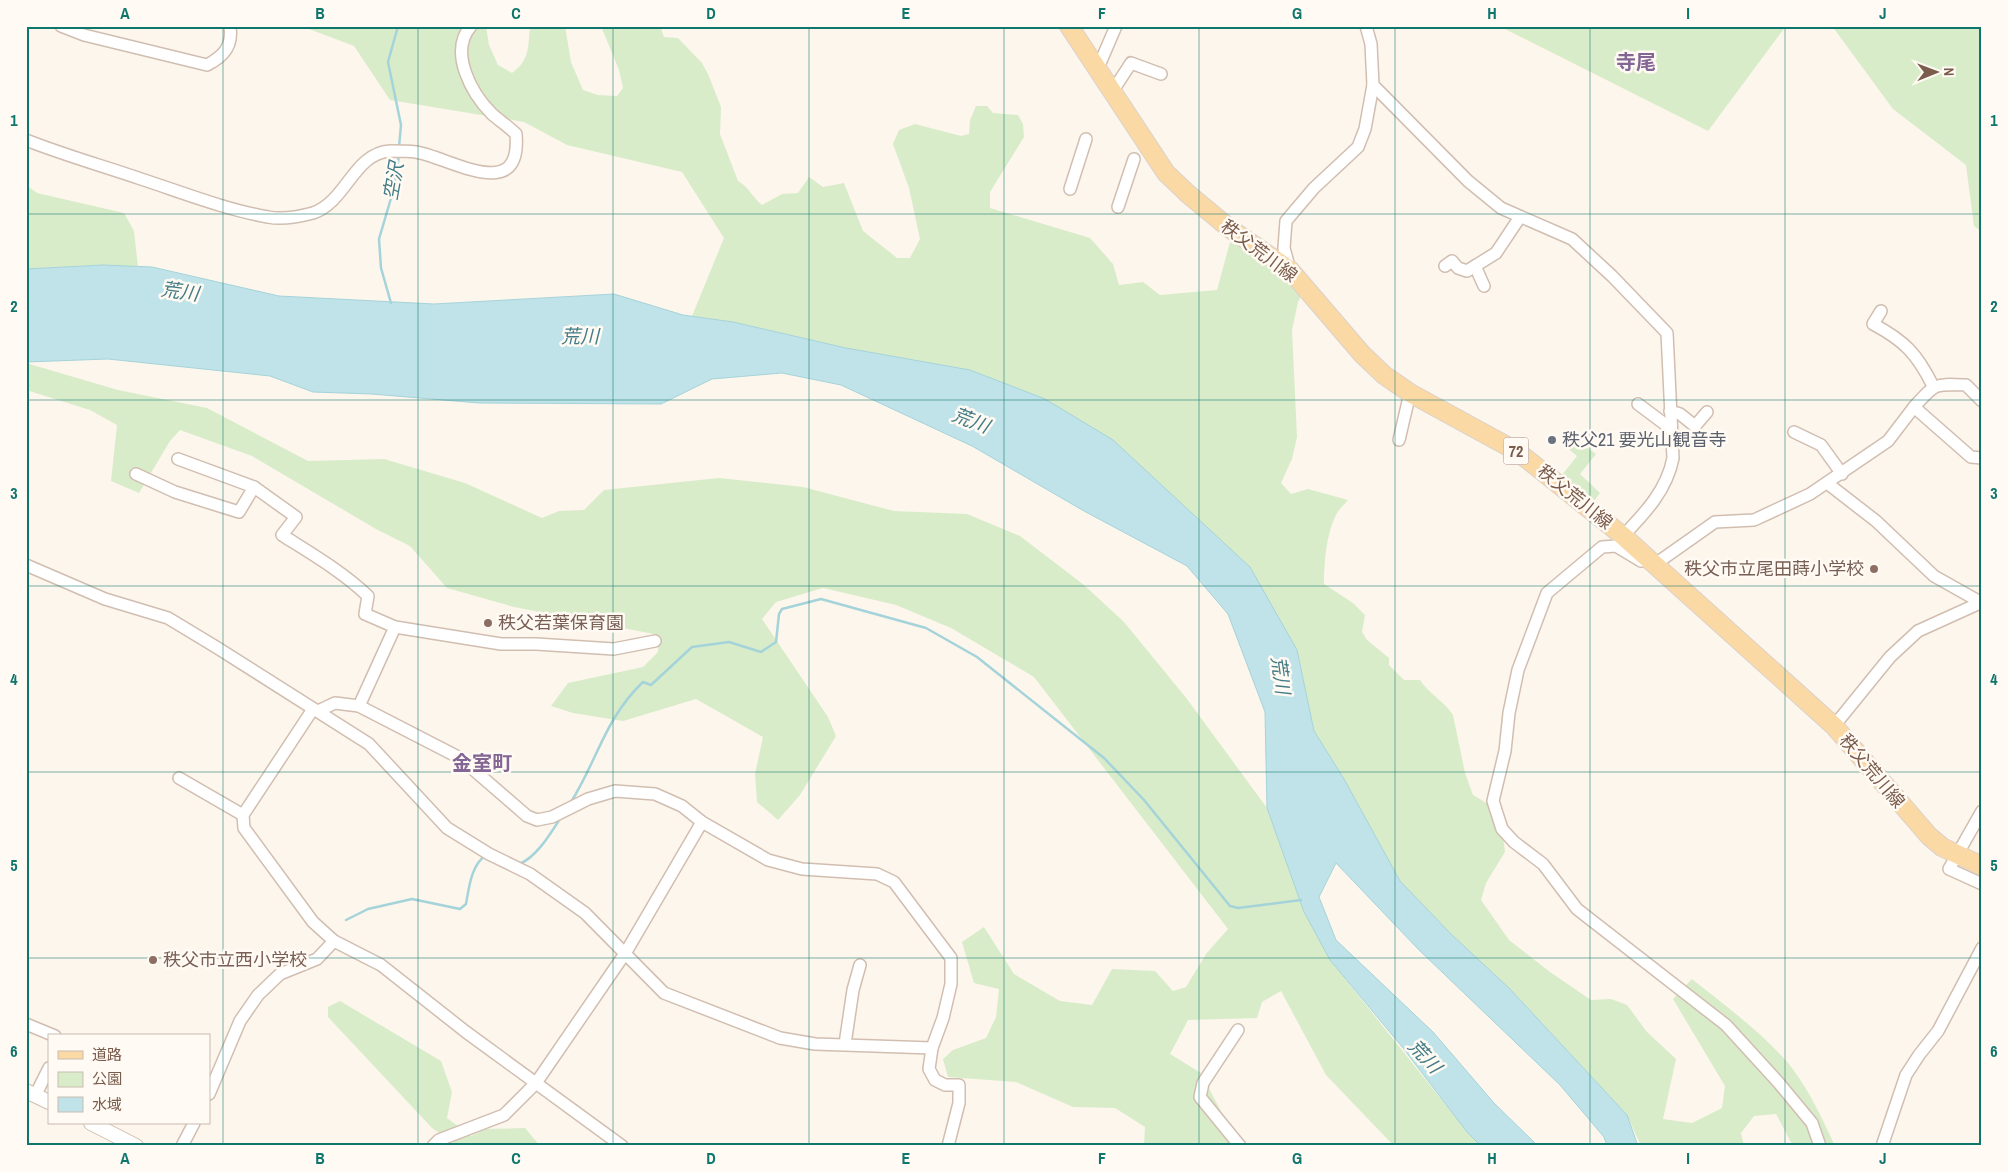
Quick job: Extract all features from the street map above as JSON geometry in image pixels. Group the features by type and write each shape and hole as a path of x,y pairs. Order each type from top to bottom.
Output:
{"main road":[{"name":"秩父荒川線","path":"1069,26 1166,173 1229,228 1290,270 1362,354 1384,375 1410,392 1518,452 1623,536 1834,726 1928,836 1956,854 1982,866"}],"street":[{"path":"61,26 84,35 207,65 221,57 229,48 230,26"},
{"path":"26,140 180,192 268,218 292,218 314,212 332,203 364,164 374,155 389,151 416,152 473,170 496,174 512,164 518,151 516,134 492,113 475,90 466,71 461,54 462,42 470,26"},
{"path":"1098,68 1116,26"},
{"path":"1290,270 1284,248 1286,220 1314,188 1358,147 1365,128 1373,85 1371,44 1366,26"},
{"path":"1112,92 1131,63 1161,74"},
{"path":"1373,85 1468,181 1501,208 1572,239 1662,326 1669,342 1672,458 1664,488 1623,536"},
{"path":"1070,189 1086,139"},
{"path":"1118,207 1134,159"},
{"path":"1445,266 1452,261 1458,268 1467,271 1496,253 1520,217"},
{"path":"1475,266 1484,286"},
{"path":"1881,311 1873,324 1895,336 1920,361 1933,386"},
{"path":"1820,1146 1812,1123 1726,1025 1577,909 1543,864 1514,842 1502,829 1493,800 1505,751 1509,713 1518,670 1547,594 1602,546 1616,546 1640,561 1650,560 1714,522 1754,520 1810,494 1888,441 1933,386 1966,385 1982,401"},
{"path":"1399,440 1410,392"},
{"path":"1638,404 1670,428"},
{"path":"1914,407 1971,457 1982,458"},
{"path":"1670,411 1680,414 1695,426 1707,412"},
{"path":"1794,432 1821,445 1842,474"},
{"path":"178,459 254,487 296,517 282,536 321,560 364,592 368,596 365,614 395,626 501,644 536,644 614,649 655,641"},
{"path":"136,474 175,492 239,512 254,487"},
{"path":"1827,483 1876,520 1934,576 1981,602"},
{"path":"26,565 104,599 168,618 369,744 447,828 489,854 535,878 586,913 664,993 780,1038 815,1044 932,1048"},
{"path":"1834,726 1890,657 1918,631 1981,602"},
{"path":"359,706 395,626"},
{"path":"622,1146 380,965 334,942 313,922 244,828 244,815 316,710 335,703 359,706 460,758 528,816 537,820 552,817 588,799 615,791 655,794 673,802 702,822 768,860 802,868 877,874 894,882 951,958 951,984 943,1018 932,1048 929,1069 935,1080 946,1085 959,1085 959,1103 948,1146"},
{"path":"179,778 244,815"},
{"path":"1982,810 1956,854 1950,868 1982,884"},
{"path":"433,1146 439,1140 504,1115 536,1083 626,952 702,822"},
{"path":"210,1092 240,1021 258,995 280,974 317,959 334,942"},
{"path":"1882,1146 1906,1076 1918,1055 1938,1031 1982,948"},
{"path":"845,1044 853,990 860,965"},
{"path":"26,1024 50,1034"},
{"path":"1238,1030 1203,1083 1200,1097 1240,1146"},
{"path":"48,1069 31,1094 48,1102"},
{"path":"92,1124 136,1146"},
{"path":"182,1146 193,1124"}],"green space":[{"path":"301,26 486,26 489,45 498,65 512,73 522,63 527,53 530,26 565,26 571,62 583,90 598,95 617,96 623,88 619,70 601,26 660,26 664,37 678,38 702,63 721,107 720,134 738,181 762,205 782,194 798,193 809,177 823,187 844,183 863,231 897,258 910,258 920,239 909,188 893,144 899,130 915,124 961,136 969,134 970,120 976,106 987,106 993,113 1018,115 1023,124 1024,137 990,192 990,208 1090,238 1113,264 1119,285 1143,282 1160,295 1217,290 1230,242 1246,246 1303,293 1298,302 1292,330 1297,437 1292,459 1281,483 1291,494 1308,489 1348,500 1337,513 1330,531 1325,558 1324,584 1353,603 1365,615 1362,632 1367,640 1389,658 1389,665 1404,680 1420,680 1453,715 1465,773 1473,795 1490,805 1503,837 1505,852 1486,883 1481,900 1509,940 1550,972 1591,1000 1611,999 1627,1005 1647,1032 1676,1059 1663,1119 1692,1123 1722,1108 1725,1086 1673,999 1692,979 1745,1021 1782,1056 1805,1087 1835,1146 1793,1146 1776,1114 1754,1116 1741,1133 1744,1146 1641,1146 1627,1115 1510,989 1451,934 1400,881 1344,779 1314,731 1297,650 970,370 846,348 733,322 692,316 724,238 682,172 567,145 524,122 390,100 354,46"},
{"path":"1499,26 1786,26 1708,131"},
{"path":"1832,26 1982,26 1982,232 1974,226 1966,165 1893,109"},
{"path":"26,185 37,193 124,213 134,231 138,267 103,265 26,269"},
{"path":"26,363 118,390 207,408 308,461 384,459 465,483 542,518 559,511 584,510 604,490 719,478 803,487 894,511 967,514 1020,536 1084,585 1124,622 1187,699 1267,808 1304,912 1330,960 1449,1109 1484,1146 1394,1146 1326,1075 1281,991 1262,1002 1257,1018 1188,1020 1170,1054 1201,1073 1239,1146 1144,1146 1145,1127 1115,1108 1073,1107 1016,1082 948,1077 943,1059 953,1050 986,1038 996,1017 999,989 974,983 962,942 984,927 1014,974 1060,1001 1092,1005 1112,969 1155,971 1173,991 1186,987 1206,954 1228,929 1034,677 951,628 896,605 823,588 776,602 762,619 828,717 836,736 800,795 778,820 757,802 755,774 763,737 696,699 623,721 573,713 551,706 568,683 643,667 658,652 659,635 514,607 447,588 410,546 376,529 252,456 180,430 170,441 139,493 111,481 117,425 90,410 26,390"},
{"path":"1573,437 1596,454 1580,474 1600,493 1594,501 1562,475 1577,456 1565,446"},
{"path":"340,1001 441,1061 452,1092 447,1118 471,1136 486,1129 525,1128 540,1146 458,1146 432,1128 328,1017 328,1007"}],"water":[{"name":"荒川","path":"103,265 152,267 279,296 434,304 614,294 683,315 733,322 846,348 970,370 1045,399 1113,440 1250,567 1297,650 1314,731 1344,779 1400,881 1451,934 1510,989 1627,1115 1638,1146 1607,1146 1604,1137 1560,1085 1419,950 1336,863 1319,897 1336,940 1433,1032 1494,1103 1538,1146 1481,1146 1467,1132 1403,1048 1330,960 1304,912 1267,808 1265,712 1228,614 1187,566 1084,511 972,446 841,385 782,373 712,379 661,404 479,403 372,394 313,392 270,376 108,359 26,362 26,269"}],"waterway":[{"name":"空沢","path":"398,26 388,62 401,125 399,147"},
{"name":"空沢","path":"391,303 381,268 379,239 394,188 399,155"},
{"path":"571,802 610,725 619,710 643,682 651,685 692,647 729,642 761,652 776,642 779,614 782,609 821,599 926,628 977,657 1104,758 1144,800 1230,906 1238,908 1301,900"},
{"path":"519,864 537,851 561,817"},
{"path":"346,920 368,909 412,899 460,909 466,904 474,871 481,859 486,855"}],"place":[{"name":"秩父21 要光山観音寺","path":"1552,440"},
{"name":"秩父市立尾田蒔小学校","path":"1874,569"},
{"name":"秩父若葉保育園","path":"488,623"},
{"name":"秩父市立西小学校","path":"153,960"}],"district":[{"name":"寺尾","path":"1636,62"},
{"name":"金室町","path":"482,763"}]}
